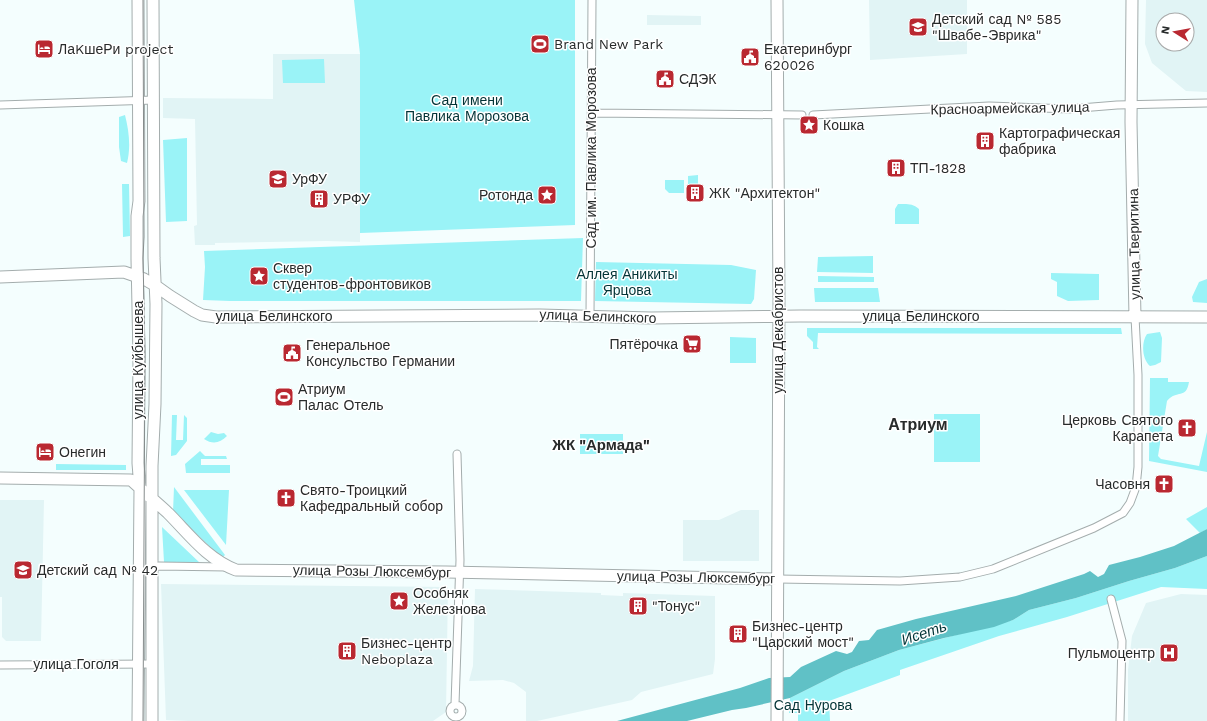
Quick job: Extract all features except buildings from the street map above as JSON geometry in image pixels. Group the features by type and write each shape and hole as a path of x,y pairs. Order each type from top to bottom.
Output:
{"main road":[{"name":"улица Куйбышева","path":"135,478 138,277 137,216 139,201 138,0"},
{"name":"улица Куйбышева","path":"152,721 151,567 156,286 154,251 153,0"},
{"name":"улица Декабристов","path":"777,0 779,316 777,718"},
{"name":"улица Тверитина","path":"1132,0 1135,317"},
{"name":"улица Белинского","path":"0,277 124,272 156,286 202,315 216,316 540,315 651,318 779,316 1207,317"},
{"path":"0,478 135,478 148,472 152,466"},
{"name":"улица Розы Люксембург","path":"135,478 140,489 168,513 216,560 236,570 460,572 778,579"},
{"path":"138,721 140,489"}],"street":[{"name":"Сад им. Павлика Морозова","path":"590,317 592,0"},
{"path":"0,105 154,100"},
{"name":"Красноармейская улица","path":"813,114 989,106 1068,109 1132,105 1207,103"},
{"path":"592,113 802,115"},
{"name":"улица Тверитина","path":"1135,317 1138,375 1138,467 1136,487"},
{"path":"445,721 452,716 449,710 451,706 455,704 460,572 457,454"},
{"name":"улица Розы Люксембург","path":"778,579 900,581 960,577 993,569 1094,528 1123,513 1130,503 1136,487"},
{"name":"улица Розы Люксембург","path":"151,567 228,567"},
{"path":"1111,599 1122,641 1120,721"},
{"name":"улица Гоголя","path":"0,665 152,664"}],"shaded area":[{"name":"Детский сад № 585 \"Швабе-Эврика\"","path":"869,0 967,0 967,54 870,60"},
{"path":"1146,0 1207,0 1207,92 1186,91 1152,63 1145,44"},
{"path":"647,15 701,16 701,25 647,25"},
{"name":"УрФУ","path":"273,54 360,54 360,242 327,241 215,243 215,245 195,245 194,226 197,225 195,119 163,118 163,98 273,99"},
{"name":"Детский сад № 42","path":"0,500 44,500 41,641 6,641 2,637 2,597 0,597"},
{"path":"741,510 759,510 759,561 683,561 683,520 719,520"},
{"path":"161,584 448,587 446,712 433,721 166,720"},
{"path":"475,589 601,593 601,595 623,596 623,593 715,596 715,659 713,674 641,692 632,700 537,721 526,721 526,692 514,683 503,680 469,681 473,666"},
{"name":"Пульмоцентр","path":"1181,594 1207,595 1207,721 1128,721 1128,670 1132,636 1146,603"}],"green space":[{"name":"Сад имени Павлика Морозова","path":"354,0 575,0 575,225 360,233 360,54"},
{"path":"324,59 325,83 283,83 282,60"},
{"path":"125,115 129,139 127,163 121,161 119,147 119,117"},
{"path":"187,138 187,221 166,222 163,140"},
{"path":"698,175 698,196 688,196 688,176"},
{"path":"665,180 684,180 684,193 669,193 665,189"},
{"path":"122,184 129,184 130,236 123,237"},
{"path":"898,204 912,205 919,209 919,224 895,224 895,209"},
{"path":"583,238 581,301 203,300 205,267 204,251"},
{"path":"873,256 873,273 817,272 818,257"},
{"name":"Аллея Аникиты Ярцова","path":"596,262 731,265 756,270 754,299 751,304 595,301"},
{"path":"1051,273 1099,274 1099,300 1068,301 1057,296 1057,282 1051,279"},
{"path":"818,276 874,277 874,282 818,282"},
{"path":"1207,279 1207,303 1193,302 1192,297 1199,282"},
{"path":"814,288 878,288 880,302 815,302"},
{"path":"807,328 1121,328 1122,334 818,333 817,347 819,349 813,349 813,342 807,336"},
{"path":"1160,332 1162,338 1161,362 1150,366 1145,359 1143,351 1145,338 1147,334"},
{"path":"730,337 756,338 756,363 730,363"},
{"path":"1150,378 1168,378 1168,382 1189,382 1186,391 1171,397 1167,401 1158,456 1161,459 1199,466 1207,432 1207,472 1149,461"},
{"path":"934,414 980,414 980,462 934,462"},
{"path":"172,415 177,415 176,440 183,440 184,415 187,418 187,441 176,455 171,456"},
{"path":"211,432 218,434 224,433 227,436 222,440 213,443 204,439"},
{"path":"580,434 623,434 623,454 580,454"},
{"path":"200,451 205,456 226,456 227,459 201,459 201,465 230,465 230,473 186,473 185,464"},
{"path":"56,464 126,465 126,470 56,470"},
{"path":"174,487 225,555 222,558 173,512"},
{"path":"184,490 229,490 226,545"},
{"path":"1207,507 1207,529 1200,533 1186,519"},
{"path":"162,527 200,563 164,562"},
{"name":"Сад Нурова","path":"1207,556 1207,589 1161,587 1067,617 999,636 900,670 900,675 829,701 830,721 798,721 798,713 789,713 790,698 844,671 899,650 1013,620 1029,610 1076,598 1175,568"}],"water":[{"name":"Исеть","path":"1207,529 1207,556 1175,568 1076,598 1029,610 1013,620 994,627 899,650 844,671 790,698 687,721 617,721 740,688 769,678 790,677 801,667 836,651 847,654 852,652 859,641 869,640 877,630 916,619 1016,596 1090,571 1098,577 1104,574 1109,565 1174,546"}],"tram line":[{"path":"143,0 143,258 145,352 143,721"}],"place":[{"name":"Детский сад № 585 \"Швабе-Эврика\"","path":"918,27"},
{"name":"Brand New Park","path":"540,44"},
{"name":"ЛаKшеРи project","path":"44,49"},
{"name":"Екатеринбург 620026","path":"750,57"},
{"name":"СДЭК","path":"665,79"},
{"name":"Кошка","path":"809,125"},
{"name":"Картографическая фабрика","path":"985,141"},
{"name":"ТП-1828","path":"896,168"},
{"name":"УрФУ","path":"278,179"},
{"name":"ЖК \"Архитектон\"","path":"695,193"},
{"name":"Ротонда","path":"547,195"},
{"name":"УРФУ","path":"319,199"},
{"name":"Сквер студентов-фронтовиков","path":"259,276"},
{"name":"Пятёрочка","path":"692,344"},
{"name":"Генеральное Консульство Германии","path":"292,353"},
{"name":"Атриум Палас Отель","path":"284,397"},
{"name":"Церковь Святого Карапета","path":"1187,428"},
{"name":"Онегин","path":"45,452"},
{"name":"Часовня","path":"1164,484"},
{"name":"Свято-Троицкий Кафедральный собор","path":"286,498"},
{"name":"Детский сад № 42","path":"23,570"},
{"name":"Особняк Железнова","path":"399,601"},
{"name":"\"Тонус\"","path":"638,606"},
{"name":"Бизнес-центр \"Царский мост\"","path":"738,634"},
{"name":"Бизнес-центр Neboplaza","path":"347,651"},
{"name":"Пульмоцентр","path":"1169,653"}],"district":[{"name":"Атриум","path":"918,424"},
{"name":"ЖК \"Армада\"","path":"601,445"}]}
